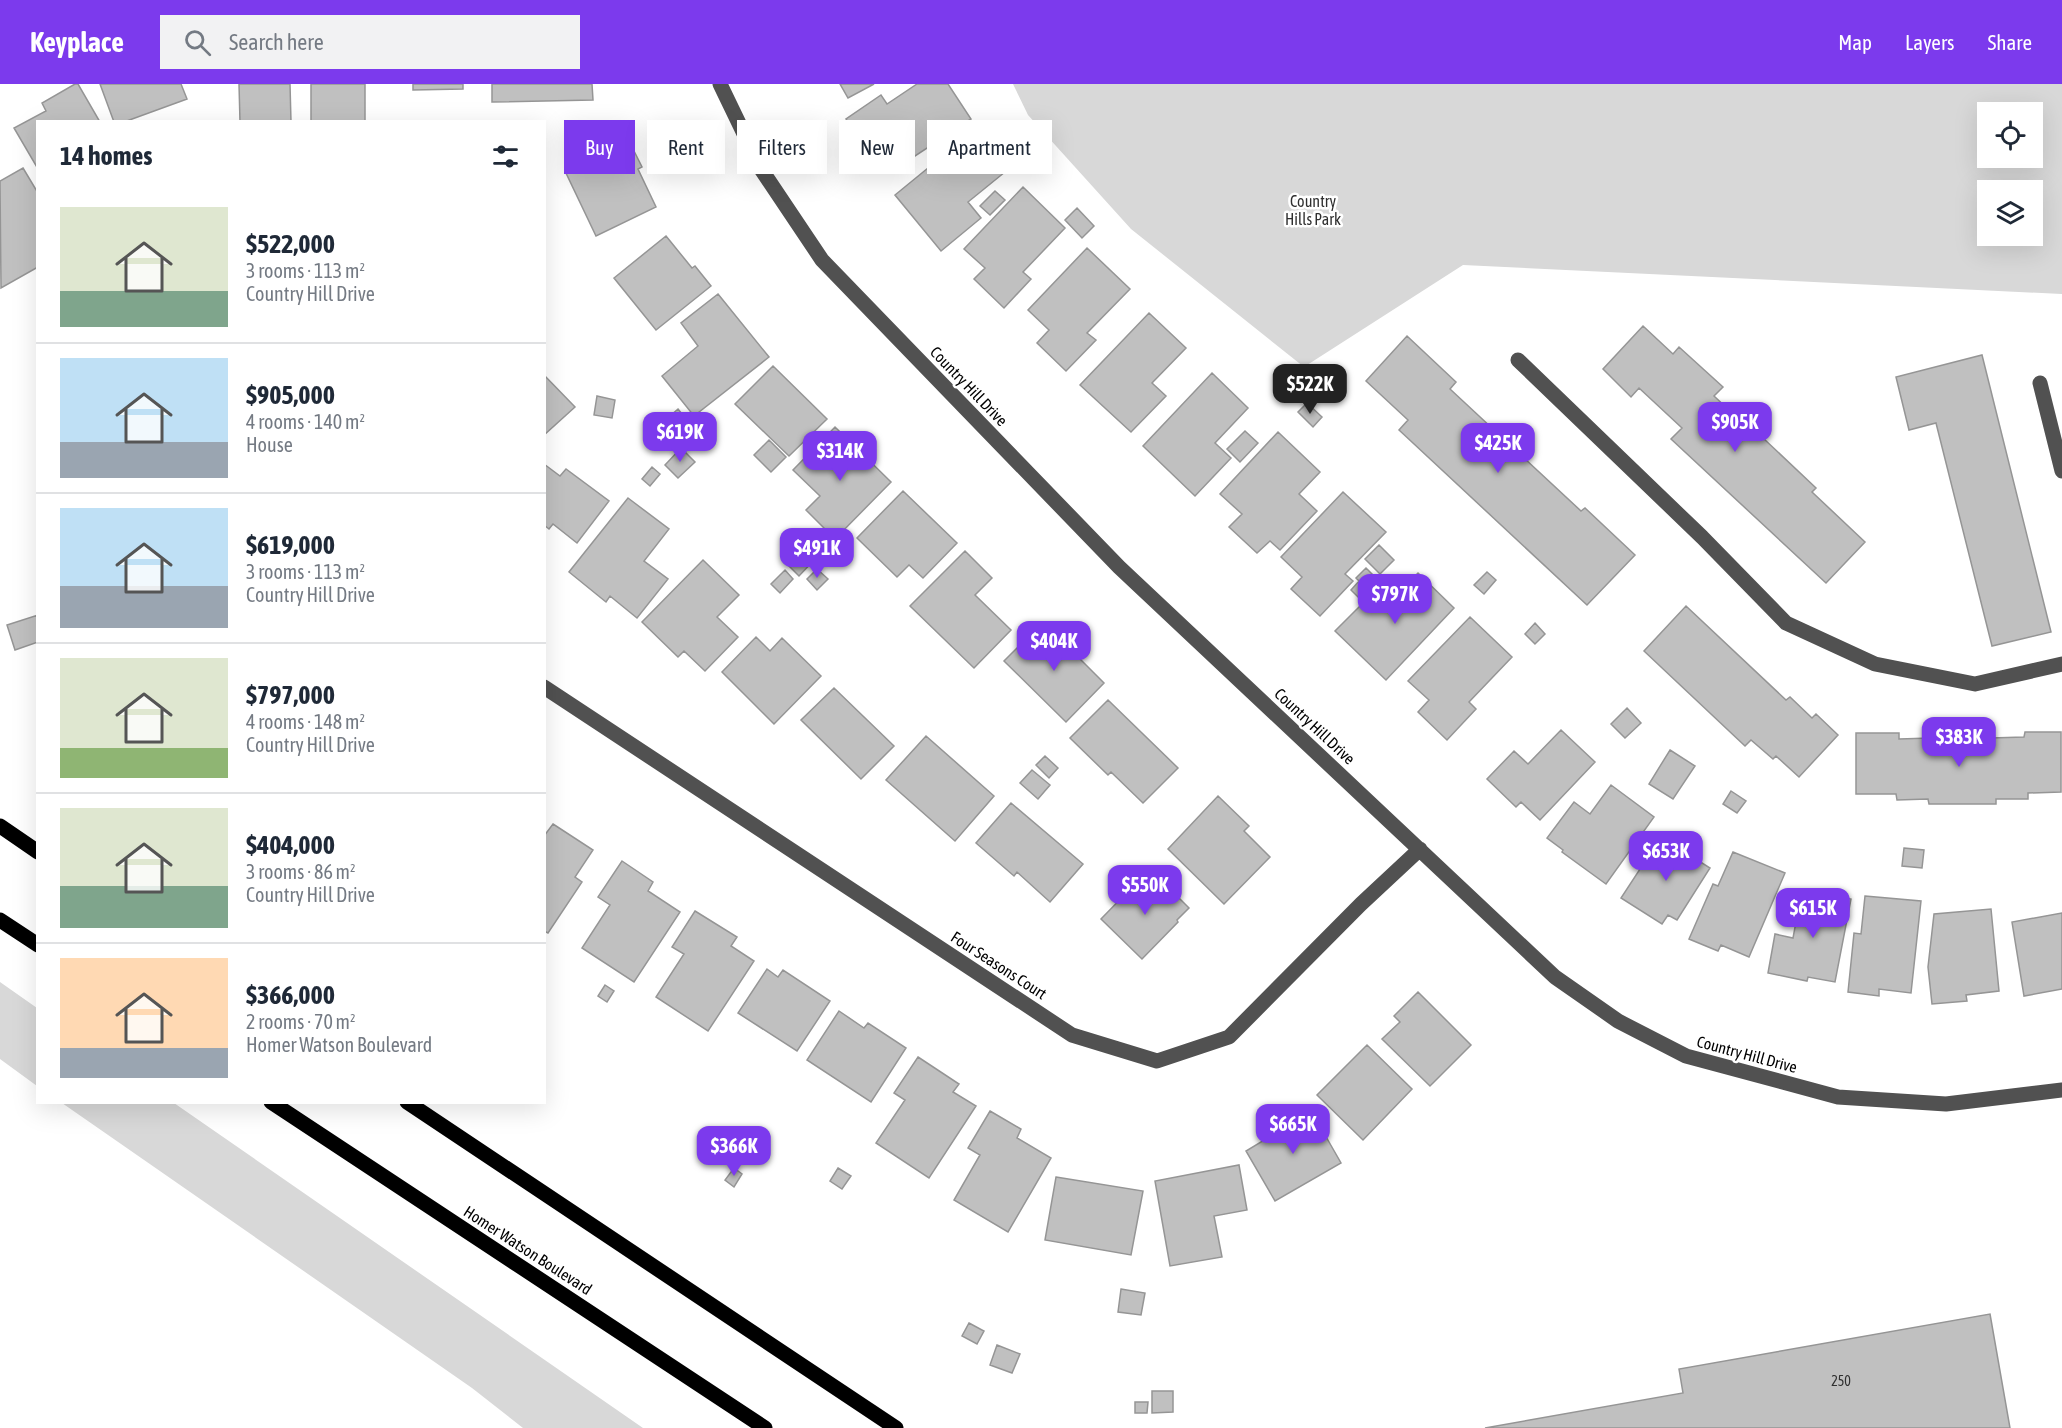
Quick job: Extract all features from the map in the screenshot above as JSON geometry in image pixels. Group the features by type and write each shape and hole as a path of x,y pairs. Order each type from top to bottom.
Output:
{"main road":[{"path":"0,826 36,851"},
{"path":"0,920 36,944"},
{"name":"Homer Watson Boulevard","path":"274,1104 765,1428"},
{"path":"410,1104 896,1428"}],"street":[{"name":"Country Hill Drive","path":"720,84 761,169 822,260 1119,567 1555,977 1618,1021 1686,1056 1838,1097 1946,1104 2062,1090"},
{"path":"1518,360 1702,537 1786,623 1875,664 1975,684 2062,664"},
{"path":"2040,383 2062,471"},
{"name":"Four Seasons Court","path":"546,688 1072,1035 1157,1061 1229,1037 1361,904 1420,849"}],"green space":[{"name":"Country Hills Park","path":"1013,84 2062,84 2062,294 1463,265 1304,367 1131,229 1052,142 1052,120 1033,120"},
{"path":"0,982 36,1007 36,1085 0,1059"},
{"path":"63,1104 175,1104 643,1428 523,1428 472,1388"}],"building":[{"path":"78,84 99,120 36,120 36,166 14,128 46,111 42,103"},
{"path":"100,84 181,84 187,99 129,120 113,120"},
{"path":"239,84 290,84 291,120 240,120"},
{"path":"311,84 365,84 365,120 311,120"},
{"path":"413,84 463,84 463,89 413,90"},
{"path":"492,84 592,84 593,100 492,102"},
{"path":"840,84 874,84 848,98"},
{"path":"917,84 948,84 971,119 927,120 927,148 915,156 915,120 846,119 881,95 887,104"},
{"path":"635,153 642,167 638,169 656,207 596,236 566,174 635,174"},
{"path":"23,168 36,190 36,268 1,288 0,181"},
{"path":"927,169 927,174 1003,174 968,202 981,218 941,251 895,195"},
{"path":"1023,187 1065,228 1023,272 1031,279 1004,308 974,279 985,268 964,249"},
{"path":"995,191 1005,200 990,215 980,206"},
{"path":"1077,208 1094,226 1082,238 1065,220"},
{"path":"666,236 692,268 695,266 711,286 656,330 614,278"},
{"path":"1087,248 1130,289 1087,333 1096,340 1066,371 1037,343 1049,330 1028,310"},
{"path":"718,294 769,357 694,416 662,376 698,346 681,323"},
{"path":"1149,313 1186,348 1152,383 1166,396 1131,432 1080,385"},
{"path":"1643,326 1673,354 1679,347 1723,387 1714,396 1816,488 1812,492 1865,542 1826,583 1671,439 1682,428 1639,388 1631,397 1603,369"},
{"path":"1407,336 1456,382 1450,389 1581,511 1585,508 1635,555 1587,605 1399,430 1408,420 1366,381"},
{"path":"1982,355 2051,632 1992,646 1936,423 1909,430 1896,377"},
{"path":"773,366 827,419 789,456 735,404"},
{"path":"1212,373 1248,408 1215,443 1231,458 1195,496 1143,446"},
{"path":"546,377 575,407 546,433"},
{"path":"597,396 615,400 612,418 594,415"},
{"path":"1307,403 1322,417 1313,427 1298,412"},
{"path":"678,409 690,424 674,437 662,423"},
{"path":"835,427 891,482 835,539 806,510 820,496 793,470"},
{"path":"1245,431 1258,443 1240,462 1227,449"},
{"path":"1278,432 1320,472 1299,494 1317,511 1280,550 1270,541 1257,553 1229,527 1242,514 1220,494"},
{"path":"769,440 786,457 771,472 754,455"},
{"path":"681,448 695,462 678,478 665,465"},
{"path":"546,466 560,476 566,469 609,501 577,543 553,524 549,529 546,527"},
{"path":"652,467 660,474 650,486 642,479"},
{"path":"903,491 957,543 923,578 909,565 897,577 857,538"},
{"path":"1343,492 1386,532 1345,574 1353,581 1320,616 1291,589 1302,577 1281,557"},
{"path":"628,498 669,529 644,561 668,579 637,618 610,596 606,602 569,572"},
{"path":"1379,545 1394,560 1380,574 1365,559"},
{"path":"807,547 817,557 799,576 789,566"},
{"path":"965,551 992,578 975,595 1011,630 974,668 910,606"},
{"path":"703,560 739,595 717,617 738,637 705,671 684,651 678,657 642,622"},
{"path":"1366,568 1375,577 1365,587 1356,578"},
{"path":"817,569 828,579 817,590 807,579"},
{"path":"785,570 793,579 780,593 771,584"},
{"path":"1487,572 1496,580 1484,594 1474,585"},
{"path":"1418,573 1454,608 1386,680 1335,631 1371,595 1384,608"},
{"path":"1359,581 1366,588 1358,597 1351,590"},
{"path":"1686,606 1786,700 1790,697 1812,718 1816,714 1838,735 1799,777 1776,756 1773,759 1751,740 1745,746 1644,651"},
{"path":"36,616 36,643 15,650 7,625"},
{"path":"1470,617 1512,657 1469,702 1476,709 1447,740 1418,712 1429,700 1408,681"},
{"path":"1043,622 1104,683 1066,722 1004,661"},
{"path":"1535,623 1545,634 1535,644 1525,634"},
{"path":"756,637 770,651 782,638 821,676 774,724 722,672"},
{"path":"834,688 894,746 861,779 801,720"},
{"path":"1108,700 1178,768 1143,803 1111,772 1108,775 1070,738"},
{"path":"1627,708 1641,723 1625,738 1611,724"},
{"path":"1561,730 1595,762 1540,820 1521,802 1516,807 1487,779 1514,751 1528,764"},
{"path":"2025,732 2061,732 2061,792 2028,793 2028,799 1996,799 1996,804 1929,804 1928,799 1897,800 1896,794 1856,794 1856,733 1899,733 1899,739 1930,738 1930,743 1991,742 1991,738 2024,737"},
{"path":"926,736 994,796 955,841 886,780"},
{"path":"1670,750 1695,766 1673,799 1649,784"},
{"path":"1045,756 1058,768 1049,778 1036,765"},
{"path":"1032,770 1050,785 1038,799 1020,783"},
{"path":"1611,785 1654,817 1606,884 1562,852 1563,850 1547,838 1574,802 1590,814"},
{"path":"1731,791 1746,801 1737,813 1723,804"},
{"path":"1218,796 1249,826 1244,831 1270,857 1224,904 1168,849"},
{"path":"1011,803 1083,864 1050,902 1017,872 1014,876 976,843"},
{"path":"553,824 593,850 575,877 582,882 548,933 546,932 546,833"},
{"path":"1661,837 1710,868 1677,920 1668,915 1662,924 1621,898"},
{"path":"1904,848 1924,850 1922,868 1902,866"},
{"path":"1733,852 1785,873 1749,957 1721,945 1718,951 1689,939 1713,884 1718,886"},
{"path":"622,861 653,882 648,891 680,912 634,982 582,948 610,905 598,897"},
{"path":"1157,876 1189,908 1142,959 1101,919 1137,882 1144,888"},
{"path":"1802,890 1851,899 1835,982 1808,977 1807,981 1768,973 1775,934 1793,938"},
{"path":"1865,896 1921,901 1911,993 1879,989 1879,996 1848,992 1854,933 1861,934"},
{"path":"1991,909 1999,991 1966,995 1967,1001 1932,1004 1928,967 1934,914"},
{"path":"695,911 737,937 731,946 754,961 708,1031 656,997 684,954 672,947"},
{"path":"2062,913 2062,989 2024,996 2012,922"},
{"path":"767,969 778,977 783,970 830,1001 797,1051 738,1013"},
{"path":"605,985 614,991 607,1002 598,996"},
{"path":"1418,992 1471,1045 1430,1086 1382,1039 1400,1022 1394,1016"},
{"path":"839,1011 864,1028 868,1023 906,1048 871,1102 807,1060"},
{"path":"1367,1045 1412,1089 1363,1140 1317,1095"},
{"path":"918,1057 959,1084 953,1092 976,1106 929,1178 876,1143 905,1100 894,1093"},
{"path":"1309,1107 1341,1163 1275,1201 1246,1151 1271,1136 1268,1131"},
{"path":"990,1111 1021,1129 1017,1138 1051,1158 1008,1232 954,1200 980,1155 968,1148"},
{"path":"1239,1165 1247,1210 1214,1216 1222,1257 1170,1266 1155,1181"},
{"path":"734,1168 742,1174 734,1187 725,1180"},
{"path":"838,1168 851,1176 842,1189 830,1181"},
{"path":"1056,1177 1143,1191 1131,1255 1045,1240"},
{"path":"1121,1289 1145,1293 1141,1315 1118,1312"},
{"path":"1990,1314 2010,1428 1485,1428 1683,1393 1679,1369"},
{"path":"969,1323 984,1331 977,1344 962,1336"},
{"path":"997,1345 1020,1354 1012,1373 990,1365"},
{"path":"1152,1391 1173,1391 1173,1412 1152,1413"},
{"path":"1135,1402 1148,1402 1147,1413 1135,1413"}]}
